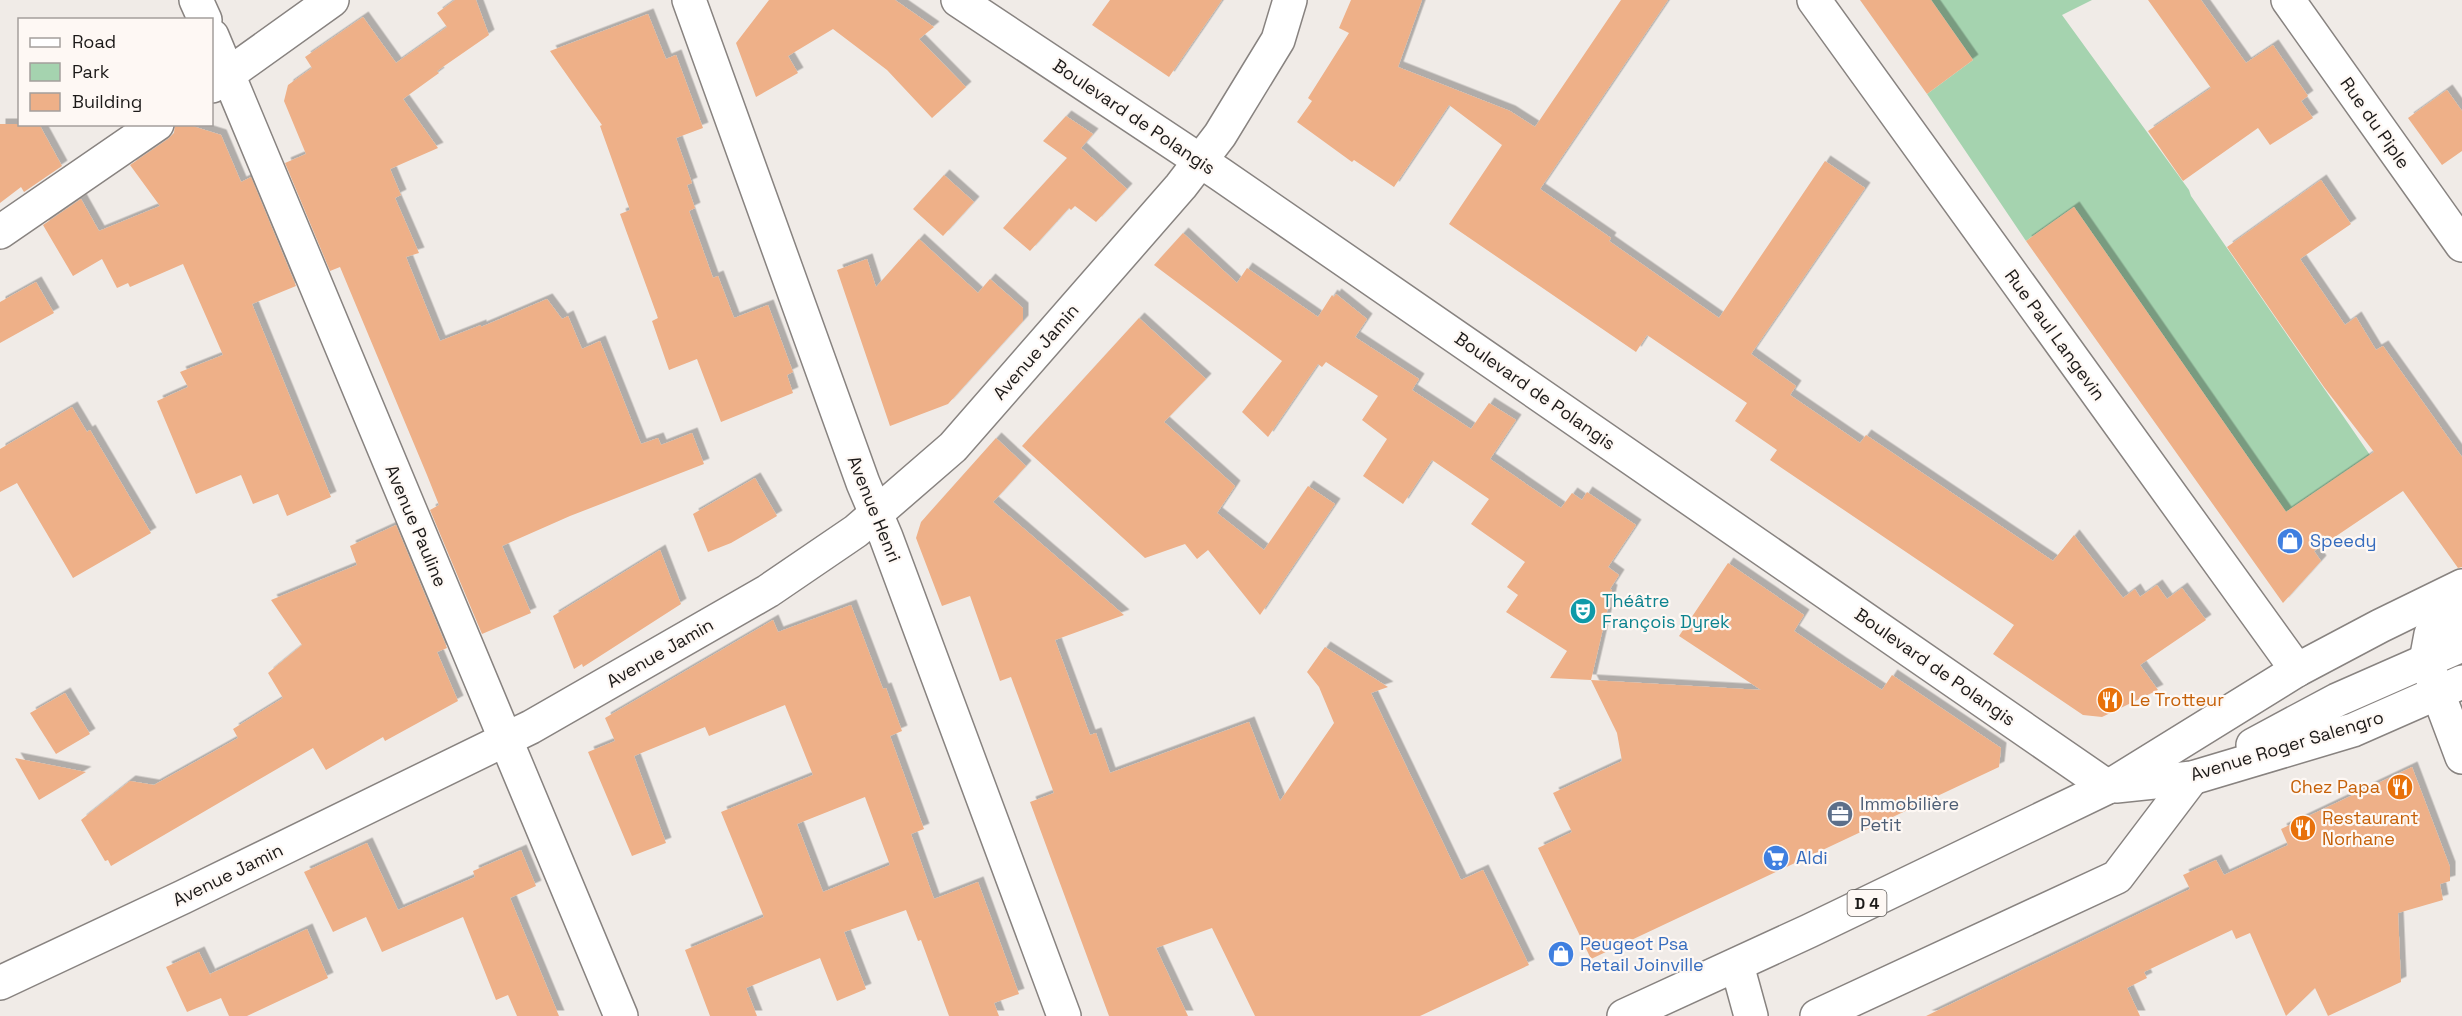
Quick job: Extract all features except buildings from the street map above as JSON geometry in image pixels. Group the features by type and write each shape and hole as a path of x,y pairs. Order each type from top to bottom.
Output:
{"street":[{"path":"196,0 204,18"},
{"path":"219,80 332,0"},
{"name":"Avenue Henri","path":"688,0 863,483 877,515 1064,1016"},
{"name":"Boulevard de Polangis","path":"958,0 1201,161 2108,787"},
{"name":"Avenue Jamin","path":"0,983 506,740 595,692 768,591 877,515 952,447 1181,186 1220,135 1278,40 1290,0"},
{"name":"Rue Paul Langevin","path":"1814,0 2297,670"},
{"name":"Rue du Piple","path":"2288,0 2462,245"},
{"name":"Avenue Pauline","path":"213,42 219,80 506,740 621,1016"},
{"path":"0,232 154,126"},
{"name":"Avenue Roger Salengro","path":"2108,787 2297,670 2462,586"},
{"path":"2462,620 2431,634 2426,661 2450,688 2462,757"},
{"name":"D 4","path":"2192,778 2337,700 2462,645"},
{"name":"Avenue Roger Salengro","path":"2108,787 2192,778 2353,730 2450,688"},
{"path":"1816,1016 2116,877 2192,778"},
{"name":"D 4","path":"1624,1016 1737,965 2108,787"},
{"path":"1737,965 1751,1016"}],"green space":[{"path":"1931,0 2092,0 2062,15 2189,190 2370,455 2286,512 2074,207 2026,241 1927,94 1973,60"}],"place":[{"name":"Speedy","path":"2290,541"},
{"name":"Théâtre François Dyrek","path":"1583,611"},
{"name":"Le Trotteur","path":"2110,700"},
{"name":"Chez Papa","path":"2400,787"},
{"name":"Immobilière Petit","path":"1840,814"},
{"name":"Restaurant Norhane","path":"2303,828"},
{"name":"Aldi","path":"1776,858"},
{"name":"Peugeot Psa Retail Joinville","path":"1561,954"}]}
